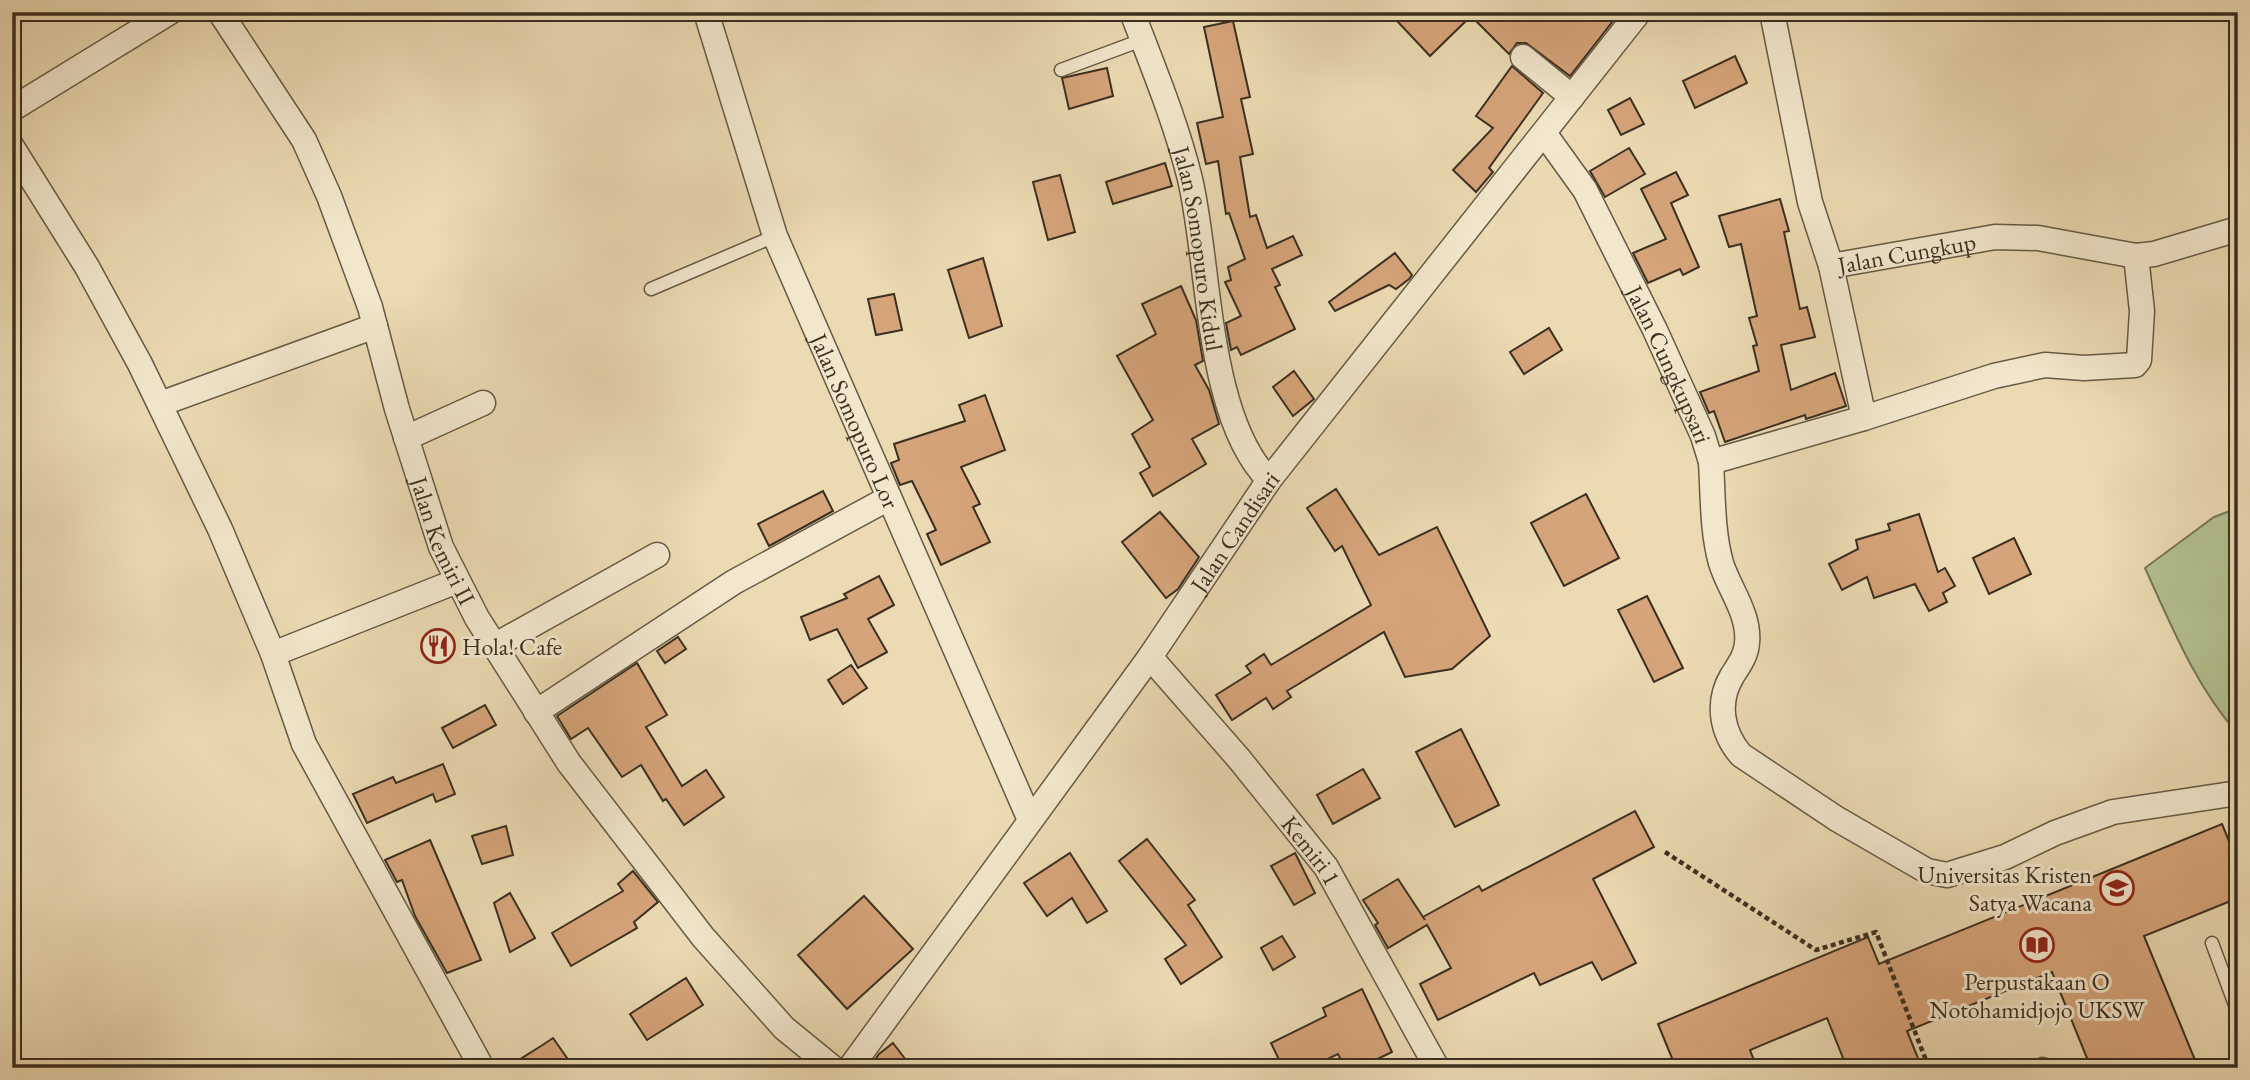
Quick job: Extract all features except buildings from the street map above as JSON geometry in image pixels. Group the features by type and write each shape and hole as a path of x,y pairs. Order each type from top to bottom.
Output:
{"street":[{"path":"12,109 170,12"},
{"name":"Jalan Kemiri II","path":"220,12 304,140 351,252 441,547 494,646 569,763 703,937 783,1028 833,1068"},
{"name":"Jalan Somopuro Lor","path":"706,12 775,236 1030,820"},
{"name":"Jalan Somopuro Kidul","path":"1132,12 1190,181 1217,356 1236,427 1255,466 1269,480"},
{"name":"Jalan Candisari","path":"850,1068 1150,657 1269,480 1639,12"},
{"name":"Jalan Cungkup","path":"1772,12 1810,202 1832,266 1995,237 2038,238 2136,256 2154,254 2238,229"},
{"path":"1523,57 1573,97"},
{"name":"Jalan Cungkupsari","path":"1544,133 1585,190 1655,330 1703,436 1711,462 2021,369 2045,365 2084,368 2135,365 2139,360 2142,311 2136,256"},
{"path":"12,147 87,267 160,404 220,529 274,654 304,744 482,1068"},
{"path":"1832,266 1864,418"},
{"path":"160,404 375,326"},
{"path":"406,438 483,403"},
{"path":"1711,462 1721,562 1733,596 1745,615 1747,642 1743,660 1724,696 1724,726 1730,742 1741,755 1836,819 1927,871 1947,875 2005,857 2055,833 2113,812 2238,793"},
{"path":"536,712 734,582 888,498"},
{"path":"494,646 657,555"},
{"path":"274,654 457,581"},
{"name":"Kemiri 1","path":"1150,657 1240,760 1326,867 1437,1068"}],"lane":[{"path":"1062,70 1142,40"},
{"path":"651,289 775,236"},
{"path":"2213,943 2238,1013"},
{"path":"2033,1068 2042,1064 2058,1068"}],"path":[{"path":"1665,852 1816,950 1876,932 1929,1068"}],"green space":[{"path":"2238,508 2238,734 2197,676 2145,568 2214,517"}],"place":[{"name":"Hola! Cafe","path":"438,646"},
{"name":"Universitas Kristen Satya Wacana","path":"2117,888"},
{"name":"Perpustakaan O Notohamidjojo UKSW","path":"2037,945"}]}
